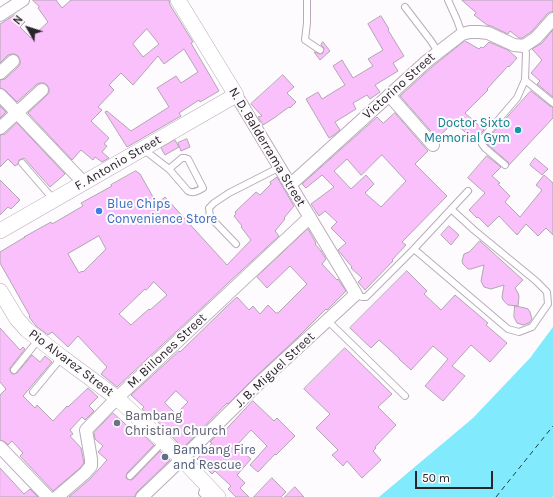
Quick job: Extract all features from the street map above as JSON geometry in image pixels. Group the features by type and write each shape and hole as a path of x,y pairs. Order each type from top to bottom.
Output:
{"street":[{"path":"0,14 23,0"},
{"name":"N. D. Balderrama Street","path":"178,0 356,294"},
{"path":"462,34 470,32 488,33 514,45 524,46 536,38 553,19"},
{"name":"Victorino Street","path":"290,185 389,95 438,52 462,34"},
{"path":"0,73 13,61"},
{"path":"0,128 42,90"},
{"path":"0,95 84,183"},
{"name":"F. Antonio Street","path":"0,231 236,95"},
{"path":"389,95 433,145"},
{"name":"M. Billones Street","path":"57,497 91,466 86,430 117,398 310,217"},
{"name":"Pio Alvarez Street","path":"0,291 17,319 27,330 117,398 182,459 211,493"},
{"name":"J. B. Miguel Street","path":"142,497 257,385 356,294"},
{"path":"0,447 48,497"}],"lane":[{"path":"307,0 305,40 320,50"},
{"path":"448,0 462,34"},
{"path":"404,7 438,52"},
{"path":"505,165 485,148 482,144 482,138 517,98 525,80 526,53 524,46"},
{"path":"525,80 553,103"},
{"path":"143,149 169,169 191,193 202,188 188,159 182,158 169,169"},
{"path":"22,164 54,200"},
{"path":"236,244 210,217 209,208 229,193 280,167"},
{"path":"356,294 366,297 414,249 468,191"},
{"path":"414,249 508,329 519,332 532,326 548,304 547,292 451,209"},
{"path":"328,320 405,396"},
{"path":"14,370 39,339"},
{"path":"33,392 62,357"},
{"path":"130,476 164,442"}],"water":[{"path":"553,327 552,497 379,497 473,418 530,358"}],"building":[{"path":"33,0 56,0 62,8 71,0 169,0 170,5 193,42 191,43 219,91 200,102 199,100 179,113 181,116 127,147 105,112 107,111 131,131 169,107 157,88 176,76 181,83 198,72 184,49 164,64 158,56 133,85 121,73 109,85 114,90 98,107 102,110 91,121 109,138 104,144 107,146 102,152 109,158 102,162 95,157 93,160 81,150 72,160 28,113 47,95 49,89 47,85 44,83 37,84 17,102 5,90 0,88 0,80 5,79 18,67 20,60 18,56 12,54 8,55 0,63 0,24 16,14 25,22 20,27 31,38 48,22 38,8 39,7","holes":["147,29 159,44 143,57 133,44"]},
{"path":"462,0 553,0 553,12 547,14 531,32 522,38 519,38 510,31 508,34 487,25 474,15 476,13"},
{"path":"381,16 404,56 393,63 398,71 375,85 380,92 370,99 367,95 353,103 356,109 335,122 340,130 329,138 306,99 318,92 322,99 345,85 333,66 342,60 353,78 373,66 368,59 383,50 368,24"},
{"path":"553,30 553,97 537,84 540,81 531,73 542,60 532,49 542,43"},
{"path":"465,41 479,49 481,47 483,48 489,42 508,50 517,58 465,113 484,130 474,140 455,123 437,138 400,96 432,67"},
{"path":"323,42 330,51 320,60 314,52 320,54 323,53 324,48 321,45"},
{"path":"283,75 294,87 287,93 296,102 290,108 289,107 263,125 258,117 262,116 251,104"},
{"name":"Doctor Sixto Memorial Gym","path":"531,91 553,107 553,118 509,165 508,162 488,145 486,141"},
{"path":"0,106 6,112 0,118"},
{"path":"395,113 428,151 415,164 447,196 402,242 406,245 365,290 358,282 362,278 351,268 352,267 338,250 346,243 331,228 337,222 325,211 319,216 311,204 334,187 322,175 306,188 302,184 377,117 383,123","holes":["382,155 406,181 381,207 365,193 374,184 366,175 351,189 334,171 347,159 361,175"]},
{"path":"17,123 65,174 50,187 24,158 19,160 18,164 15,166 8,159 0,167 0,135 5,134"},
{"path":"187,139 190,147 181,151 178,143"},
{"path":"175,140 179,147 165,155 161,148"},
{"path":"487,156 501,167 492,176 500,183 498,184 510,196 505,202 520,217 542,190 536,185 544,175 553,183 553,235 546,228 538,236 526,224 517,235 499,216 488,227 469,210 485,193 468,178"},
{"path":"535,158 548,169 542,175 530,165"},
{"path":"136,171 140,174 157,204 165,197 227,265 251,240 234,216 236,214 235,212 256,192 260,195 271,184 270,182 277,177 294,206 275,231 279,236 117,387 101,374 107,367 78,336 68,347 52,332 48,335 36,326 29,317 30,316 0,263 0,252 51,222 52,224 83,206 81,203 112,186 111,185","holes":["99,236 106,249 83,272 82,271 79,273 68,254","154,282 167,295 131,325 119,314"]},
{"path":"0,180 20,200 11,209 8,207 0,215"},
{"path":"449,226 459,235 451,245 441,235"},
{"path":"308,229 316,243 315,244 326,259 322,264 337,280 338,279 346,291 228,404 227,403 183,448 152,416 151,417 142,409 144,407 131,395 179,351 180,352 237,297 249,310 253,306 260,314 268,305 276,313 278,313 307,284 290,266 267,288 257,277","holes":["176,391 188,402 176,414 165,403"]},
{"path":"480,241 523,280 515,288 519,296 518,306 508,305 503,300 504,285 491,289 484,287 481,281 484,265 468,269 463,264 462,261 464,254 469,252"},
{"path":"407,271 427,291 424,294 441,310 455,295 488,323 486,325 507,343 490,362 471,345 452,366 465,376 443,401 425,386 448,359 433,346 411,370 379,340 371,348 350,328"},
{"path":"515,306 528,309 532,319 529,323 523,325 517,323 514,317"},
{"path":"0,328 20,350 23,347 25,349 10,368 12,374 17,373 32,355 40,362 45,356 52,362 23,396 35,408 37,405 53,421 67,406 68,407 88,388 98,397 89,406 94,411 85,420 82,417 70,430 73,434 70,436 81,448 84,463 53,491 20,456 23,453 12,441 8,445 0,440 0,395 6,389 0,382"},
{"path":"345,348 392,394 378,407 396,425 373,451 381,460 362,478 347,461 343,466 332,455 338,450 316,428 330,414 304,389"},
{"path":"253,401 274,421 277,418 295,436 258,472 250,465 267,446 251,430 236,446 251,459 237,475 245,483 240,488 249,497 236,497 228,489 231,486 215,471 212,474 197,459 212,443 210,442 223,429 224,431"},
{"path":"113,413 133,431 136,428 154,445 127,473 127,479 133,479 160,451 170,460 137,492 134,497 69,497 90,479 107,460 98,452 103,446 95,439 94,433"},
{"path":"0,468 24,494 30,489 38,497 0,497"},
{"path":"272,478 286,492 281,497 254,497"},
{"path":"295,487 304,497 285,497"}],"ferry route":[{"path":"496,497 553,426"}],"place":[{"name":"Doctor Sixto Memorial Gym","path":"518,130"},
{"name":"Blue Chips Convenience Store","path":"99,211"},
{"name":"Bambang Christian Church","path":"117,423"},
{"name":"Bambang Fire and Rescue","path":"165,457"}]}
